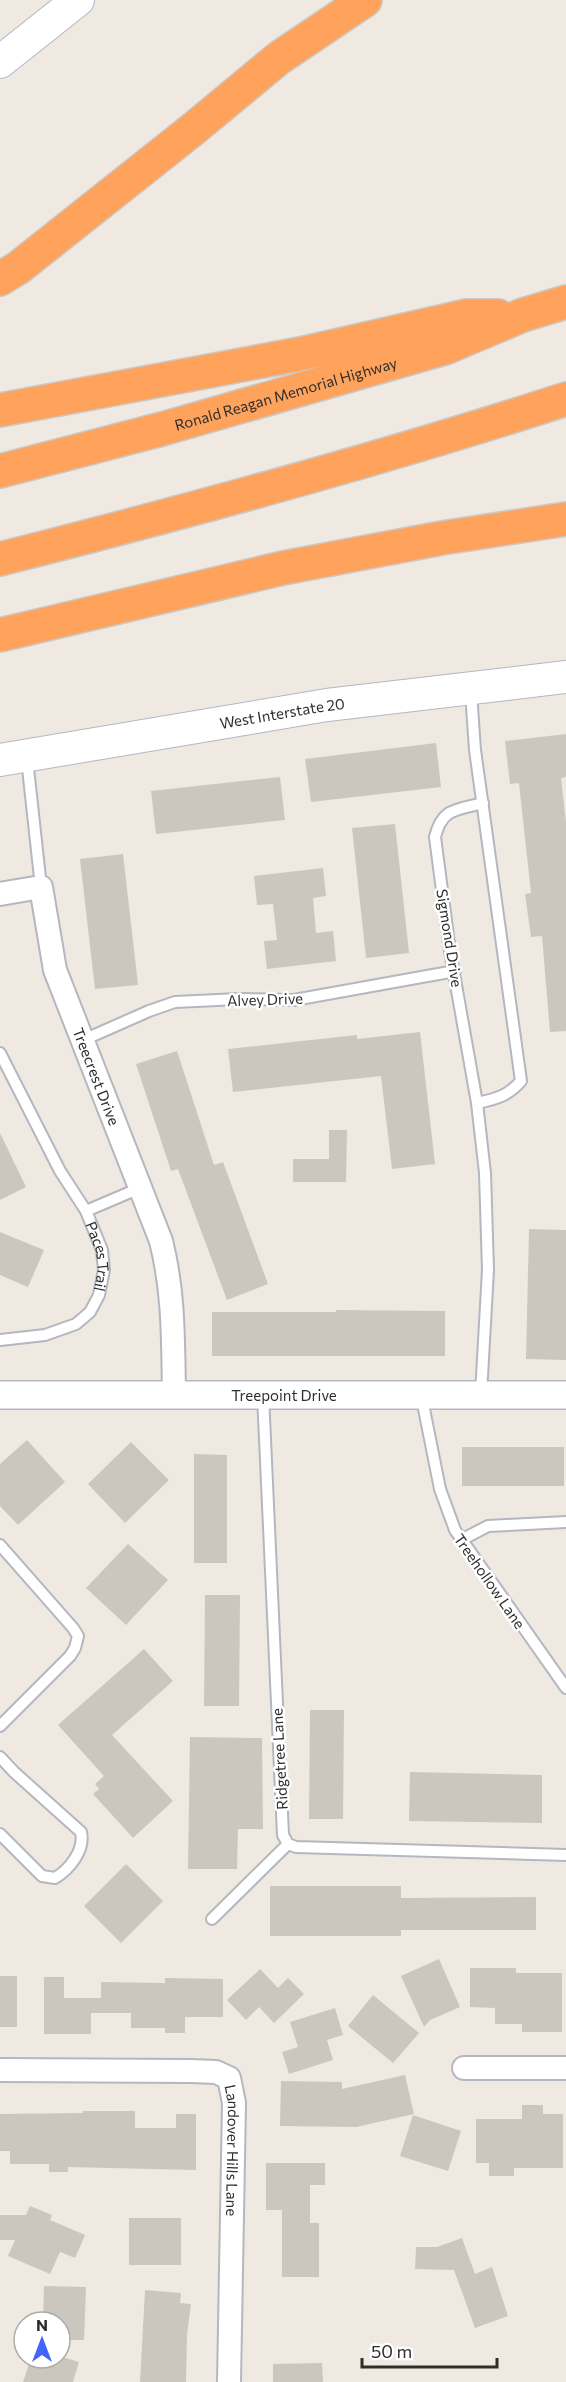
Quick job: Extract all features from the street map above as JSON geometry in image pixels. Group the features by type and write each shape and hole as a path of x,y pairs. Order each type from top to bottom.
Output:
{"highway":[{"path":"0,279 18,268 279,58 360,2"},
{"name":"Ronald Reagan Memorial Highway","path":"0,471 173,426 445,348 524,315 566,302"},
{"path":"0,410 300,354 466,316 524,315"},
{"path":"0,559 179,514 371,459 566,399"},
{"path":"0,635 283,568 442,538 566,519"}],"main road":[{"path":"0,62 78,0"},
{"name":"West Interstate 20","path":"13,758 327,705 566,677"}],"street":[{"path":"0,894 40,887"},
{"name":"Treecrest Drive","path":"40,887 55,970 161,1241 170,1274 174,1394"},
{"name":"Treepoint Drive","path":"0,1395 566,1395"},
{"path":"464,2068 566,2068"},
{"name":"Landover Hills Lane","path":"0,2070 191,2071 216,2072 229,2078 234,2103 229,2382"}],"lane":[{"path":"471,689 475,750 521,1081 513,1090 500,1098 477,1103"},
{"name":"Treecrest Drive","path":"13,758 40,887"},
{"name":"Sigmond Drive","path":"481,1394 488,1238 485,1173 477,1103 450,951 435,837 439,822 445,815 483,803"},
{"name":"Alvey Drive","path":"81,1041 175,1002 239,999 294,1000 455,971"},
{"name":"Paces Trail","path":"0,1053 60,1171 86,1211 102,1250 104,1270 99,1295 90,1312 76,1324 45,1335 0,1340"},
{"name":"Paces Trail","path":"86,1211 140,1188"},
{"name":"Ridgetree Lane","path":"263,1394 283,1835 288,1844"},
{"name":"Treehollow Lane","path":"421,1394 440,1489 455,1530 566,1688"},
{"path":"461,1540 488,1526 566,1522"},
{"path":"0,1545 78,1636 70,1656 0,1726"},
{"path":"0,1757 81,1832 83,1841 79,1852 64,1873 56,1878 42,1876 0,1834"},
{"path":"212,1919 288,1844 296,1847 366,1851 566,1855"}],"building":[{"path":"566,734 566,777 561,778 566,822 566,1031 550,1032 542,936 531,937 525,894 531,893 519,783 510,784 505,741"},
{"path":"436,743 441,787 311,802 305,759"},
{"path":"280,777 285,820 156,834 151,791"},
{"path":"395,824 409,953 366,958 352,828"},
{"path":"123,854 138,985 95,989 80,859"},
{"path":"323,868 326,896 313,898 316,933 333,931 336,961 267,969 264,941 277,940 273,904 257,905 254,876"},
{"path":"420,1032 435,1164 392,1169 381,1076 233,1092 228,1049 357,1035 357,1039"},
{"path":"177,1051 214,1165 223,1162 268,1284 227,1300 178,1169 171,1171 136,1064"},
{"path":"329,1130 347,1130 346,1182 293,1182 293,1159 329,1159"},
{"path":"0,1133 26,1187 0,1200"},
{"path":"529,1229 566,1230 566,1360 526,1359"},
{"path":"0,1232 44,1250 28,1287 0,1275"},
{"path":"336,1310 445,1311 445,1356 212,1356 212,1312 336,1312"},
{"path":"27,1440 65,1482 18,1525 0,1506 0,1464"},
{"path":"131,1442 169,1480 125,1523 88,1484"},
{"path":"462,1447 564,1447 564,1486 462,1486"},
{"path":"194,1454 227,1455 227,1563 194,1563"},
{"path":"128,1544 168,1580 126,1625 86,1588"},
{"path":"205,1595 240,1595 239,1706 204,1706"},
{"path":"144,1649 173,1681 112,1735 173,1801 133,1838 93,1794 99,1789 95,1784 104,1776 58,1725"},
{"path":"310,1710 344,1710 343,1819 309,1819"},
{"path":"190,1737 262,1738 263,1829 238,1829 237,1869 188,1869"},
{"path":"410,1772 542,1775 542,1823 409,1821"},
{"path":"126,1864 163,1901 121,1943 84,1906"},
{"path":"270,1886 401,1886 401,1898 536,1897 536,1930 401,1930 401,1936 270,1936"},
{"path":"439,1959 460,2007 430,2020 424,2027 401,1976"},
{"path":"470,1968 516,1968 516,1973 562,1973 562,2032 522,2032 522,2024 495,2024 495,2008 470,2007"},
{"path":"260,1969 278,1988 288,1978 304,1994 274,2023 259,2007 246,2020 227,2000"},
{"path":"0,1976 17,1976 17,2027 0,2027"},
{"path":"44,1977 64,1977 64,1998 101,1998 101,1982 165,1983 165,1978 223,1979 223,2017 185,2017 185,2033 165,2033 165,2028 131,2028 131,2013 91,2013 91,2034 44,2034"},
{"path":"373,1995 419,2033 393,2063 348,2026"},
{"path":"335,2008 343,2035 327,2040 333,2060 289,2074 282,2052 298,2047 290,2022"},
{"path":"405,2075 414,2114 356,2127 280,2126 281,2081 342,2082 342,2089"},
{"path":"522,2105 543,2105 543,2114 563,2114 563,2168 514,2168 514,2176 489,2176 489,2163 476,2163 476,2119 522,2119"},
{"path":"83,2111 135,2111 135,2128 176,2128 176,2114 196,2114 196,2170 68,2167 68,2172 49,2172 49,2164 10,2164 10,2151 0,2151 0,2114 83,2113"},
{"path":"413,2115 461,2131 448,2171 400,2156"},
{"path":"266,2163 325,2163 325,2185 310,2185 310,2223 319,2223 319,2277 282,2277 282,2210 266,2210"},
{"path":"30,2206 52,2215 50,2220 85,2235 75,2258 60,2252 50,2274 8,2256 15,2240 0,2240 0,2215 26,2215"},
{"path":"129,2218 181,2218 181,2265 129,2265"},
{"path":"462,2238 475,2274 492,2267 508,2316 475,2328 454,2270 415,2269 416,2247 437,2247"},
{"path":"44,2286 86,2287 84,2340 72,2340 72,2310 43,2310"},
{"path":"145,2290 181,2293 180,2303 191,2304 187,2335 186,2382 140,2382"},
{"path":"72,2360 79,2362 73,2382 23,2382 27,2370 72,2370"},
{"path":"322,2363 323,2382 273,2382 273,2364"}]}
